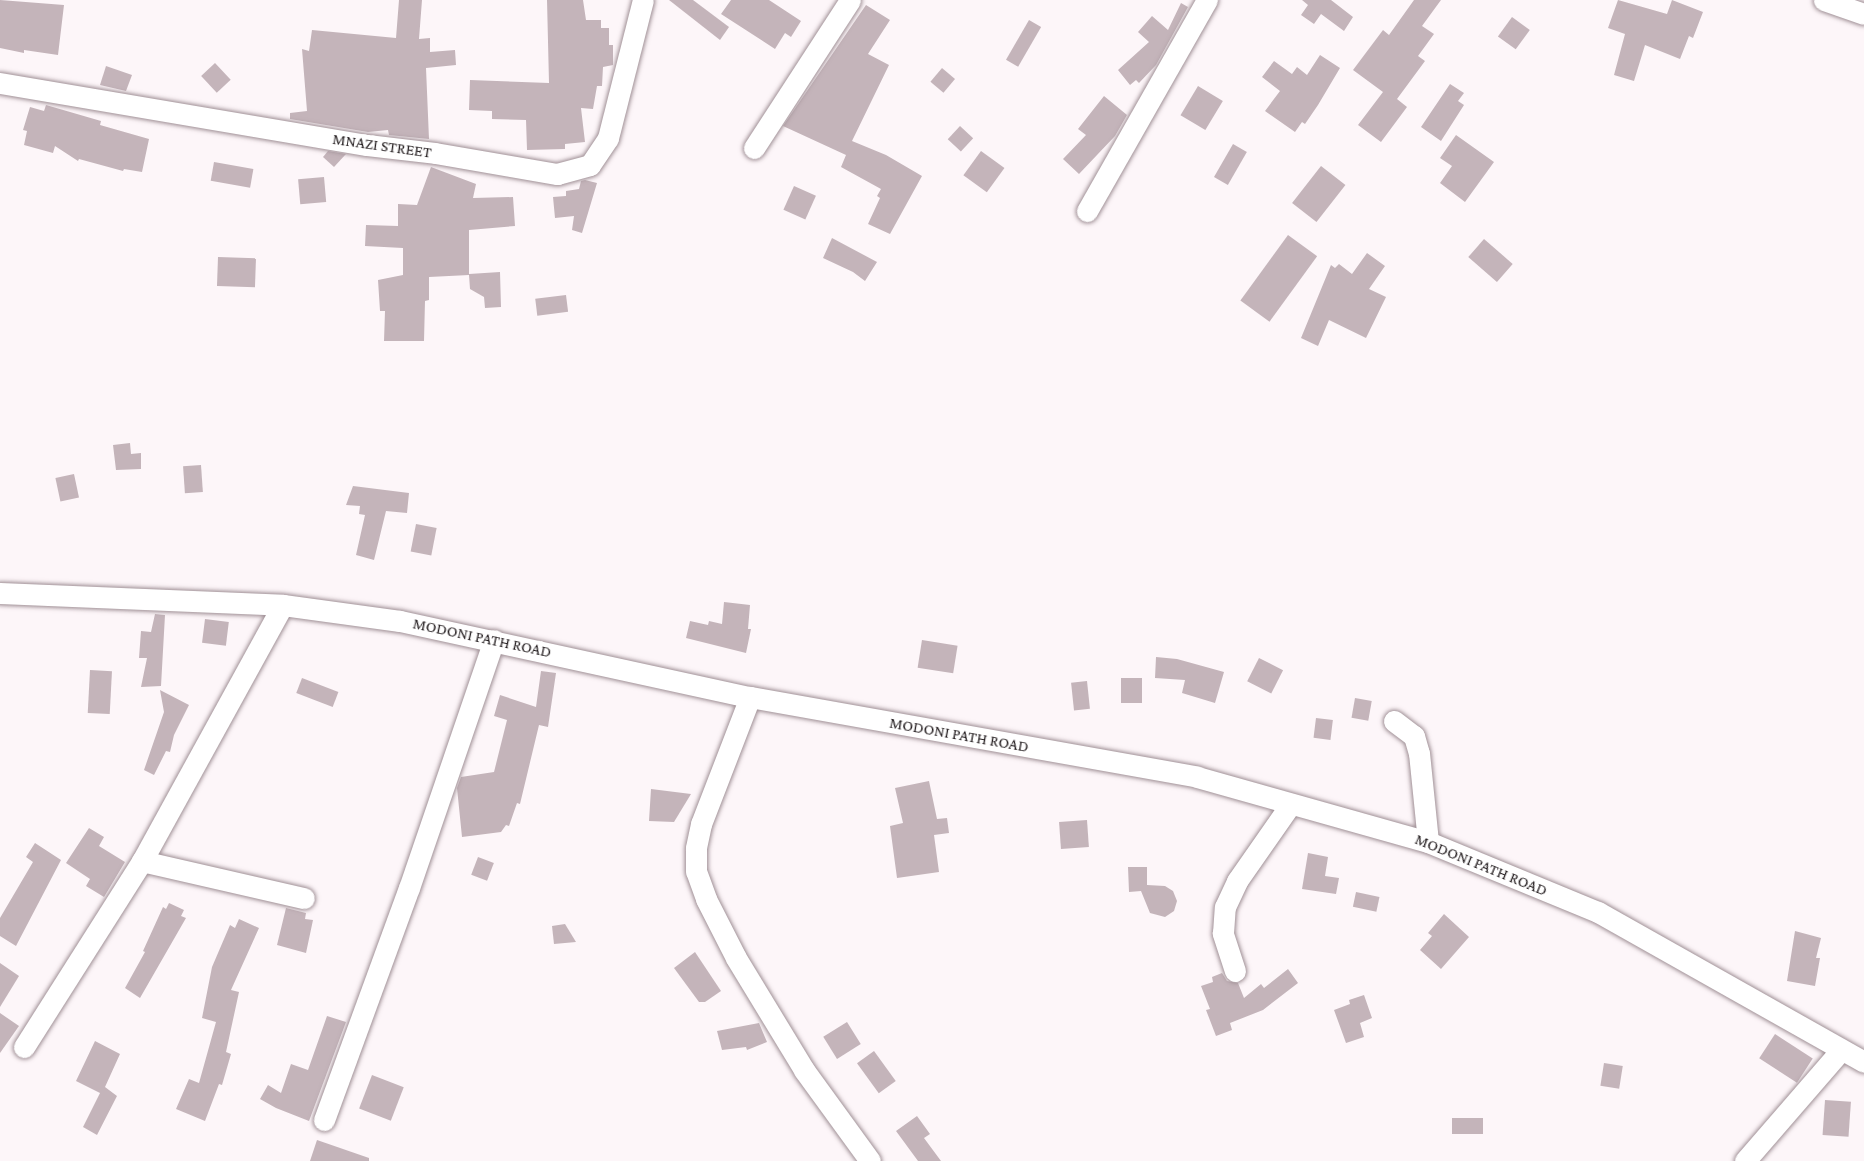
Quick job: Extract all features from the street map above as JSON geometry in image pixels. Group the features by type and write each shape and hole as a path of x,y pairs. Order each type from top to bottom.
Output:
{"street":[{"name":"MNAZI STREET","path":"0,83 367,145 435,153 557,174 590,165 608,138 643,0"},
{"path":"754,148 849,0"},
{"path":"1087,210 1208,0"},
{"path":"1824,0 1864,14"},
{"name":"MODONI PATH ROAD","path":"0,593 283,605 400,621 750,697 1197,777 1428,842 1598,912 1864,1062"},
{"path":"24,1047 142,861 283,605"},
{"path":"324,1120 409,888 494,640"},
{"path":"750,697 701,824 696,848 696,871 706,899 749,978 804,1070 870,1161"},
{"path":"1394,721 1414,736 1419,753 1428,842"},
{"path":"1235,971 1223,933 1225,907 1237,881 1290,805"},
{"path":"142,861 304,898"},
{"path":"1745,1161 1841,1050"}],"building":[{"path":"0,0 64,5 58,55 24,50 24,53 0,48"},
{"path":"399,0 422,0 419,39 430,38 430,52 455,50 456,65 426,68 429,139 389,135 388,130 368,132 290,119 290,113 307,111 302,49 309,51 312,30 396,38"},
{"path":"547,0 583,0 586,20 601,20 601,28 609,28 609,45 613,45 613,65 603,67 602,86 597,86 593,109 581,108 585,142 565,144 565,149 527,150 526,120 492,119 492,111 469,110 470,80 549,83"},
{"path":"669,0 693,0 729,27 720,40"},
{"path":"731,0 769,0 801,21 791,37 785,33 775,49 721,14"},
{"path":"1302,0 1331,0 1353,17 1344,31 1321,14 1314,24 1301,15 1308,5"},
{"path":"1414,0 1441,0 1422,26 1434,34 1418,56 1425,61 1397,99 1407,107 1381,142 1358,125 1383,92 1353,70 1383,30 1389,35"},
{"path":"1618,0 1667,14 1672,0 1703,12 1693,38 1689,36 1680,59 1645,45 1634,81 1614,75 1625,34 1608,28"},
{"path":"1181,3 1188,7 1156,65 1139,83 1136,80 1130,85 1118,70 1149,42 1138,32 1152,16 1168,30"},
{"path":"866,5 890,20 868,54 889,65 852,141 886,155 922,176 890,234 868,224 880,198 877,196 881,189 841,167 846,155 783,126"},
{"path":"1512,17 1530,30 1516,49 1498,36"},
{"path":"1029,20 1041,27 1018,67 1006,60"},
{"path":"1320,55 1340,68 1305,124 1302,122 1295,132 1265,111 1280,91 1262,77 1274,61 1292,74 1297,67 1307,75"},
{"path":"215,63 231,80 217,93 201,76"},
{"path":"106,66 132,75 126,91 100,85"},
{"path":"942,68 955,79 943,93 930,82"},
{"path":"1450,84 1464,93 1458,101 1464,105 1441,141 1421,127"},
{"path":"1198,86 1223,101 1205,130 1180,115"},
{"path":"1104,96 1127,115 1115,136 1079,174 1063,159 1086,135 1078,129"},
{"path":"46,105 101,121 100,125 149,139 142,172 124,169 123,171 79,159 78,161 55,146 53,153 24,145 27,131 23,130 30,107 44,111"},
{"path":"960,126 973,138 961,151 948,139"},
{"path":"1456,135 1494,162 1465,202 1440,183 1452,166 1440,158"},
{"path":"1233,144 1247,152 1228,185 1214,177"},
{"path":"328,151 346,154 334,167 323,157"},
{"path":"981,151 1004,168 987,192 963,175"},
{"path":"214,162 253,169 250,188 211,181"},
{"path":"1321,166 1345,185 1316,222 1292,203"},
{"path":"431,167 476,184 473,198 513,197 515,226 469,230 469,274 500,272 501,307 485,308 484,297 470,289 469,275 429,277 429,300 425,301 424,341 384,341 385,311 380,311 378,280 403,275 403,248 365,246 366,225 398,226 398,204 417,205"},
{"path":"324,177 326,202 300,204 298,179"},
{"path":"581,181 597,183 582,233 572,230 574,216 555,218 553,197 566,196 566,191 579,189"},
{"path":"794,186 816,196 805,220 783,210"},
{"path":"1288,235 1317,256 1270,322 1240,301"},
{"path":"832,238 877,262 865,281 853,272 823,258"},
{"path":"1484,239 1513,264 1497,282 1468,257"},
{"path":"1367,253 1385,266 1369,289 1386,297 1366,338 1329,320 1318,346 1301,338 1331,265 1335,268 1339,264 1352,274"},
{"path":"218,257 256,258 255,287 217,286"},
{"path":"566,295 568,312 537,316 535,299"},
{"path":"130,443 131,454 141,453 141,469 116,470 113,445"},
{"path":"201,465 203,492 185,493 183,466"},
{"path":"74,474 79,497 60,501 55,478"},
{"path":"353,486 409,493 407,513 386,511 374,560 356,555 365,515 359,514 360,506 346,505"},
{"path":"416,524 437,528 431,555 411,551"},
{"path":"724,602 750,605 748,629 751,629 746,653 686,638 690,621 708,625 709,621 722,624"},
{"path":"155,614 165,615 161,686 141,687 147,658 139,658 141,631 151,632"},
{"path":"205,619 229,622 226,646 202,643"},
{"path":"922,640 958,646 953,673 918,668"},
{"path":"1156,657 1177,659 1224,672 1215,703 1182,693 1185,680 1155,678"},
{"path":"1259,658 1283,670 1271,693 1247,681"},
{"path":"90,670 112,671 110,714 88,713"},
{"path":"541,671 556,673 548,727 539,725 520,804 517,803 509,826 506,825 501,832 462,837 457,788 461,777 494,772 507,720 494,716 500,695 536,707"},
{"path":"302,678 338,692 333,707 296,693"},
{"path":"1121,678 1142,678 1142,703 1121,703"},
{"path":"1087,681 1090,709 1074,711 1071,683"},
{"path":"160,690 189,705 174,735 170,752 166,751 154,775 144,770 164,712"},
{"path":"1355,698 1372,701 1368,721 1352,718"},
{"path":"1316,718 1333,720 1330,740 1314,738"},
{"path":"929,781 937,819 947,818 949,833 934,835 939,872 897,878 890,826 903,823 895,788"},
{"path":"651,789 691,794 674,822 649,821"},
{"path":"1087,820 1089,847 1061,849 1059,822"},
{"path":"89,828 104,837 99,846 125,862 104,897 86,886 90,879 66,863"},
{"path":"35,843 61,860 16,946 0,936 0,918 33,862 26,857"},
{"path":"1308,853 1328,857 1325,876 1339,878 1336,894 1302,889"},
{"path":"478,857 494,863 487,881 471,875"},
{"path":"1128,867 1147,867 1147,885 1165,886 1173,891 1177,901 1174,911 1165,917 1150,913 1141,891 1129,892"},
{"path":"1356,892 1379,897 1376,912 1353,907"},
{"path":"169,903 184,910 181,916 186,918 140,998 125,988 145,952 143,951 163,907 166,909"},
{"path":"286,908 306,913 305,919 313,920 306,953 277,945"},
{"path":"1444,914 1469,937 1441,969 1420,950 1432,936 1428,933"},
{"path":"239,919 259,928 231,990 239,992 226,1052 231,1054 222,1085 219,1084 205,1121 176,1109 189,1079 199,1083 216,1022 202,1018 212,967 230,925 235,928"},
{"path":"565,924 576,942 554,944 552,926"},
{"path":"1795,931 1821,938 1816,958 1820,958 1815,986 1787,981"},
{"path":"695,952 721,991 705,1002 699,1002 674,968"},
{"path":"0,963 19,976 0,1007"},
{"path":"1288,969 1298,983 1263,1010 1230,1023 1232,1030 1216,1036 1206,1010 1210,1009 1201,986 1213,982 1212,977 1222,973 1227,981 1238,983 1244,998 1261,984 1264,988"},
{"path":"1364,995 1372,1018 1360,1023 1364,1037 1346,1043 1334,1010 1350,1004 1349,1000"},
{"path":"0,1013 19,1026 0,1053"},
{"path":"327,1016 346,1022 309,1121 260,1099 268,1085 281,1093 291,1064 308,1070"},
{"path":"847,1022 861,1044 837,1059 823,1037"},
{"path":"759,1023 767,1042 747,1050 746,1047 722,1050 717,1031"},
{"path":"1775,1034 1813,1059 1797,1083 1759,1058"},
{"path":"95,1041 120,1054 105,1087 117,1096 97,1135 83,1127 100,1093 76,1081"},
{"path":"874,1051 896,1081 879,1093 857,1063"},
{"path":"1604,1063 1623,1066 1619,1089 1600,1086"},
{"path":"372,1075 404,1087 391,1121 359,1109"},
{"path":"1825,1100 1851,1102 1848,1137 1823,1135"},
{"path":"917,1116 930,1134 924,1138 941,1161 918,1161 896,1131"},
{"path":"1452,1118 1483,1118 1483,1134 1452,1134"},
{"path":"317,1140 369,1158 369,1161 310,1161"}]}
